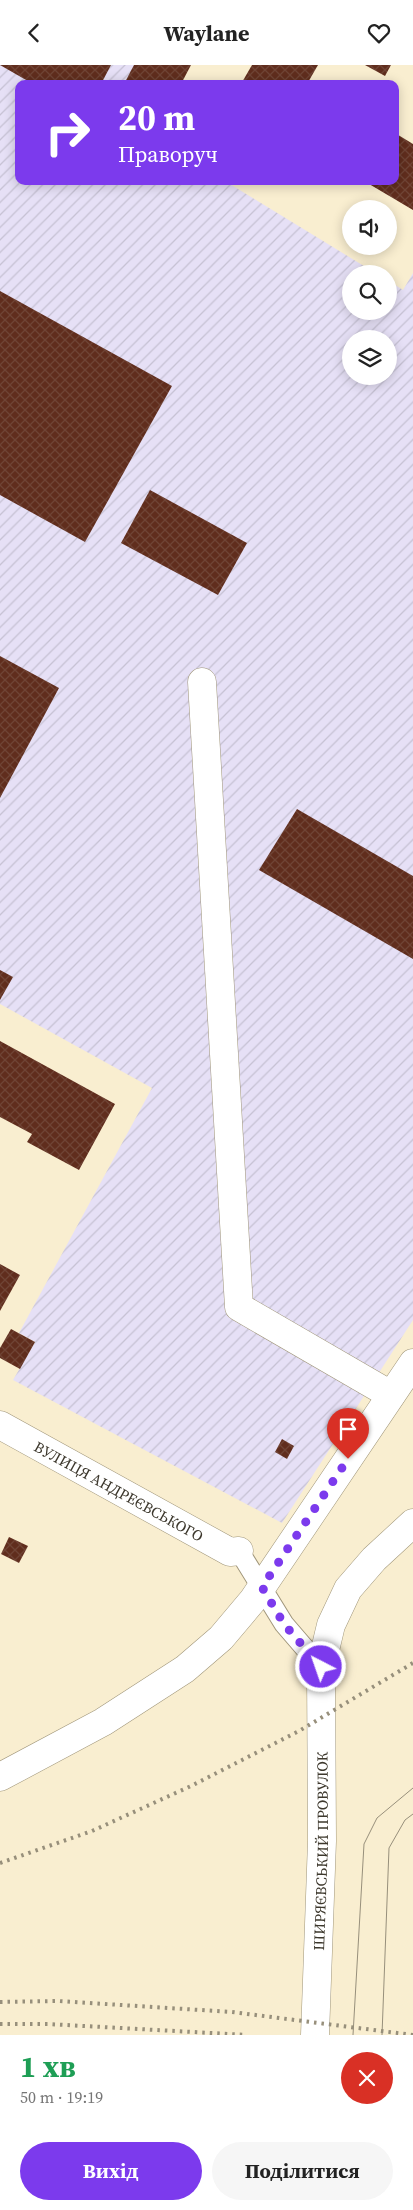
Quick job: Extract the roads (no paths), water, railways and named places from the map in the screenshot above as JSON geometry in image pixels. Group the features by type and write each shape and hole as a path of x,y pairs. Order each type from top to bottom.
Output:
{"street":[{"path":"202,682 239,1307 391,1395"},
{"path":"0,1777 103,1722 185,1669 221,1638 262,1587 413,1363"},
{"name":"ВУЛИЦЯ АНДРЕЄВСЬКОГО","path":"0,1425 230,1552 239,1551"},
{"name":"ШИРЯЄВСЬКИЙ ПРОВУЛОК","path":"315,2035 322,1841 321,1667 331,1625 348,1589 374,1559 413,1523"}],"lane":[{"path":"239,1551 284,1624 321,1667"}],"tram line":[{"path":"353,2035 364,1844 377,1818 413,1788"},
{"path":"382,2035 389,1848 405,1820 413,1814"}],"railway":[{"path":"0,1863 92,1831 191,1786 299,1731 413,1663"},
{"path":"0,2002 58,2001 232,2012 413,2035"},
{"path":"0,2024 48,2024 247,2035"}]}
